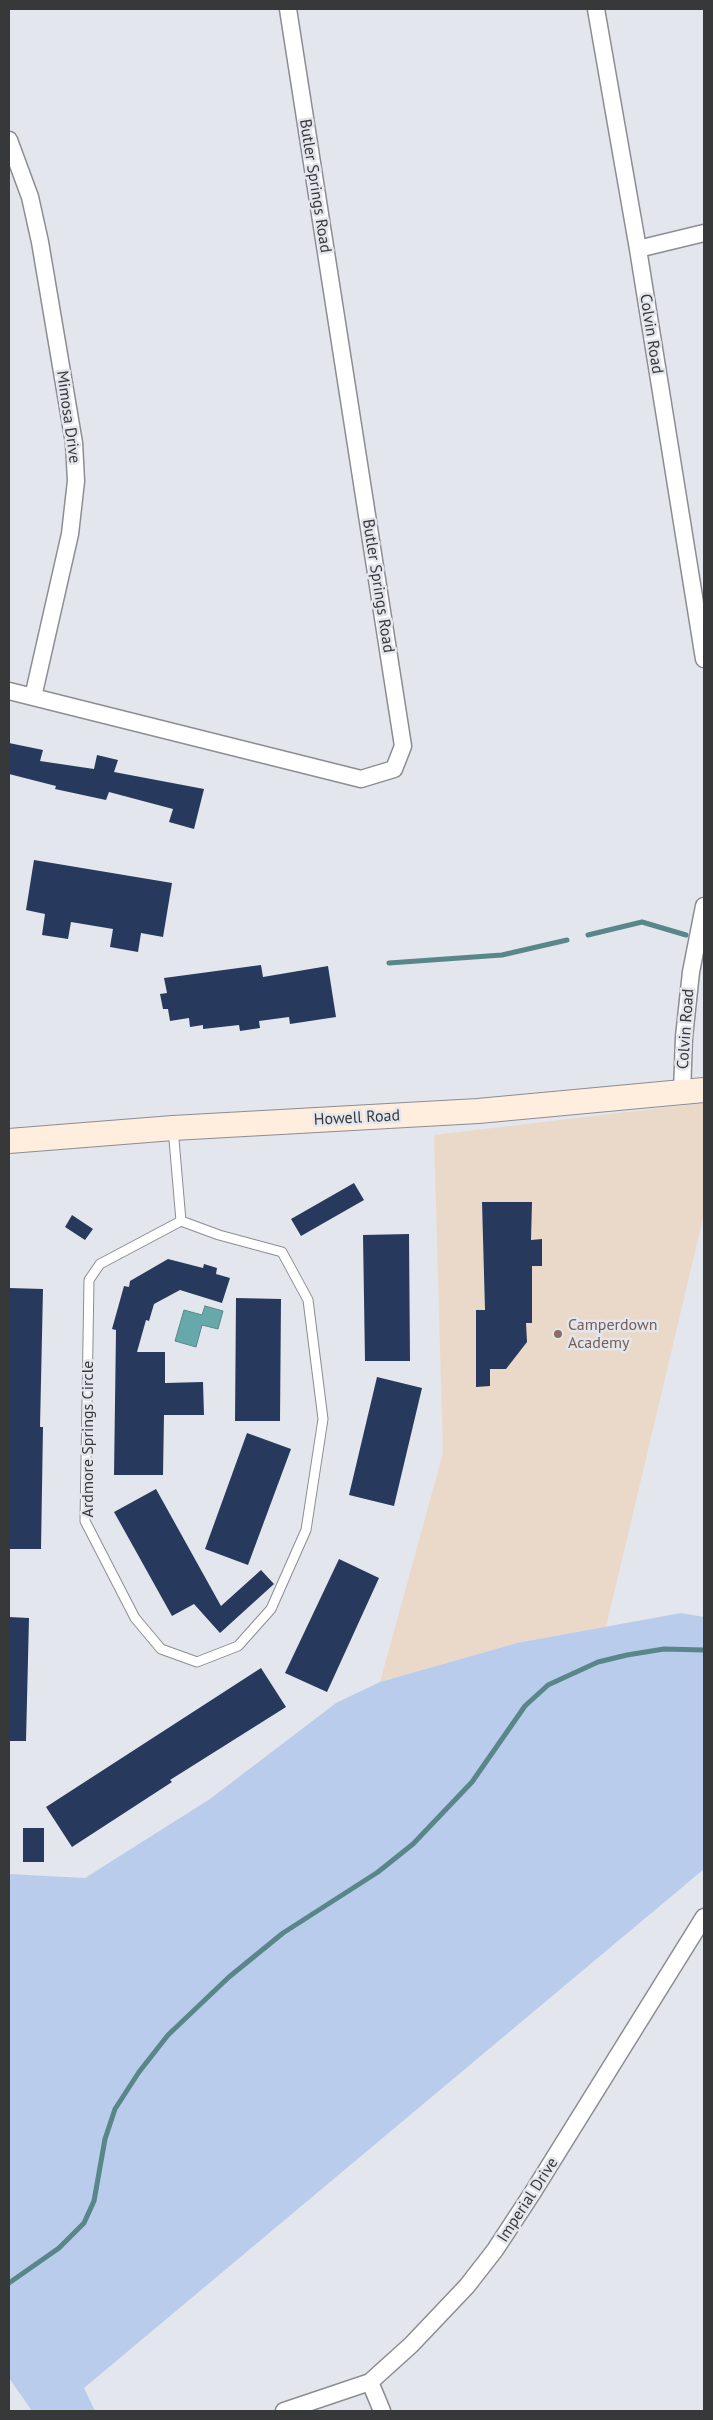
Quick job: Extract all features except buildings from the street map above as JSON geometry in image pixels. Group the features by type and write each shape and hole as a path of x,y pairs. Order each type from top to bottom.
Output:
{"main road":[{"name":"Howell Road","path":"9,1141 173,1128 478,1111 693,1092"}],"street":[{"name":"Butler Springs Road","path":"9,691 361,779 394,769 403,746 288,9"},
{"name":"Colvin Road","path":"596,9 638,249 704,660"},
{"name":"Mimosa Drive","path":"9,140 30,197 38,233 74,443 76,481 70,534 33,697"},
{"path":"638,249 704,233"},
{"name":"Colvin Road","path":"693,1092 684,1037 691,972 704,906"},
{"name":"Imperial Drive","path":"284,2411 370,2382 434,2323 495,2250 534,2192 704,1917"},
{"path":"370,2382 382,2411"}],"lane":[{"path":"173,1128 181,1221"},
{"name":"Ardmore Springs Circle","path":"181,1221 219,1235 282,1252 308,1300 323,1419 306,1530 271,1609 238,1646 197,1662 161,1649 135,1618 85,1521 89,1280 100,1264 181,1221"}],"shaded area":[{"name":"Camperdown Academy","path":"704,1103 704,1214 606,1627 517,1643 380,1682 443,1453 434,1135"},
{"path":"205,1306 223,1311 218,1329 202,1325 196,1347 175,1341 184,1310 202,1315"},
{"path":"681,1613 704,1617 704,1869 84,2388 95,2411 32,2411 9,2378 9,1874 85,1878 210,1799 336,1703 380,1682 517,1643"}],"waterway":[{"path":"588,935 642,922 686,935"},
{"path":"389,963 502,955 567,940"},
{"path":"9,2283 59,2248 84,2223 94,2201 105,2139 115,2109 139,2072 168,2035 229,1977 283,1933 378,1872 413,1844 472,1782 525,1706 548,1685 598,1662 627,1655 664,1649 704,1650"}],"place":[{"name":"Camperdown Academy","path":"558,1334"}]}
